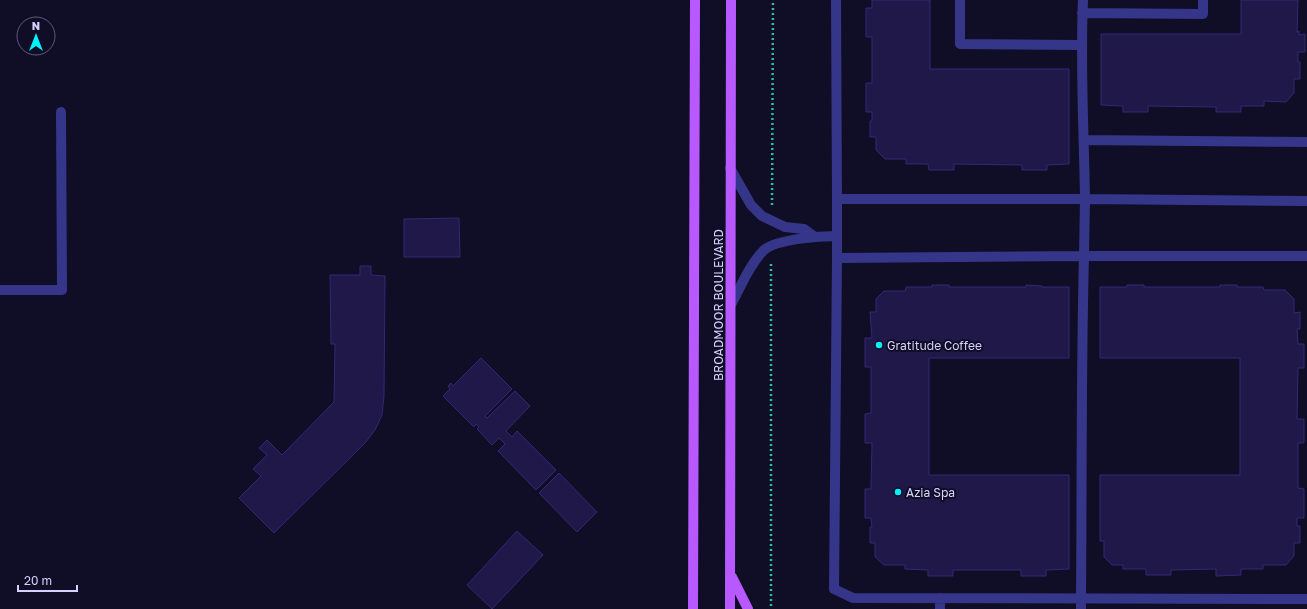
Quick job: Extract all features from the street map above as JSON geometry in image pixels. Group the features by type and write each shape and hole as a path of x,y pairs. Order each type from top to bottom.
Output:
{"main road":[{"name":"BROADMOOR BOULEVARD","path":"693,609 695,0"},
{"name":"BROADMOOR BOULEVARD","path":"730,609 732,303 730,168 731,0"},
{"path":"731,575 748,609"}],"lane":[{"path":"836,0 837,258 834,589 853,598 940,598 1081,604 1253,604 1307,599"},
{"path":"960,0 960,44 1081,45"},
{"path":"1081,604 1081,385 1085,199 1081,45 1083,0"},
{"path":"1082,13 1203,14 1203,0"},
{"path":"0,290 62,290 61,112"},
{"path":"1084,140 1307,142"},
{"path":"730,168 751,206 762,216 785,227 804,229 815,237"},
{"path":"837,199 1307,201"},
{"path":"732,303 752,265 765,249 795,240 837,236"},
{"path":"837,258 1307,256"},
{"path":"940,598 940,609"}],"path":[{"path":"772,220 773,0"},
{"path":"771,247 771,606"}],"building":[{"path":"872,0 930,0 930,69 1069,69 1069,164 1047,165 1047,170 1022,170 1022,165 954,164 954,170 929,170 928,164 906,164 906,159 885,159 876,150 876,137 870,137 870,121 872,121 872,112 866,112 866,83 872,83 872,37 866,37 866,8 872,8"},
{"path":"1241,0 1298,0 1297,32 1299,31 1299,35 1305,34 1305,52 1298,52 1298,62 1300,62 1300,79 1294,79 1294,93 1286,102 1264,101 1264,106 1241,106 1241,112 1216,112 1216,107 1148,106 1148,112 1123,112 1123,106 1101,105 1101,34 1241,34"},
{"path":"459,218 460,257 404,257 404,219"},
{"path":"360,266 371,266 371,275 385,276 384,396 382,415 375,430 365,443 274,533 239,498 261,476 253,469 267,455 259,448 267,440 282,455 334,402 335,344 331,344 330,275 360,275"},
{"path":"932,285 949,285 949,287 1026,287 1026,285 1042,287 1069,287 1069,358 929,358 929,475 1069,475 1069,569 1046,570 1046,576 1021,576 1021,570 953,570 953,576 928,576 928,570 905,569 905,565 884,565 875,557 875,543 870,543 870,527 872,527 871,518 865,518 865,489 871,489 872,443 865,443 865,414 871,413 871,367 865,367 865,338 872,338 870,312 876,312 876,299 884,291 905,291 906,287 932,287"},
{"path":"1127,285 1144,285 1144,287 1220,287 1220,285 1237,285 1237,287 1263,287 1264,290 1285,290 1294,299 1294,313 1300,312 1300,329 1297,329 1298,344 1304,344 1304,368 1298,368 1297,419 1304,419 1304,443 1298,443 1298,488 1304,489 1304,518 1297,518 1297,526 1300,526 1300,543 1294,543 1294,556 1286,565 1263,565 1263,569 1241,569 1241,575 1216,576 1216,569 1171,570 1171,575 1146,575 1146,569 1123,569 1123,565 1112,565 1104,557 1104,541 1100,541 1100,475 1240,475 1240,358 1100,358 1100,287 1127,287"},
{"path":"481,358 512,389 485,416 487,418 515,391 530,406 506,431 512,437 517,431 556,470 536,490 498,451 505,444 499,438 492,445 477,429 479,427 476,424 474,427 443,396 450,389 448,386 451,383 453,386"},
{"path":"559,473 597,512 577,532 539,493"},
{"path":"517,531 543,555 492,609 467,585"}],"place":[{"name":"Gratitude Coffee","path":"879,345"},
{"name":"Azia Spa","path":"898,492"}]}
